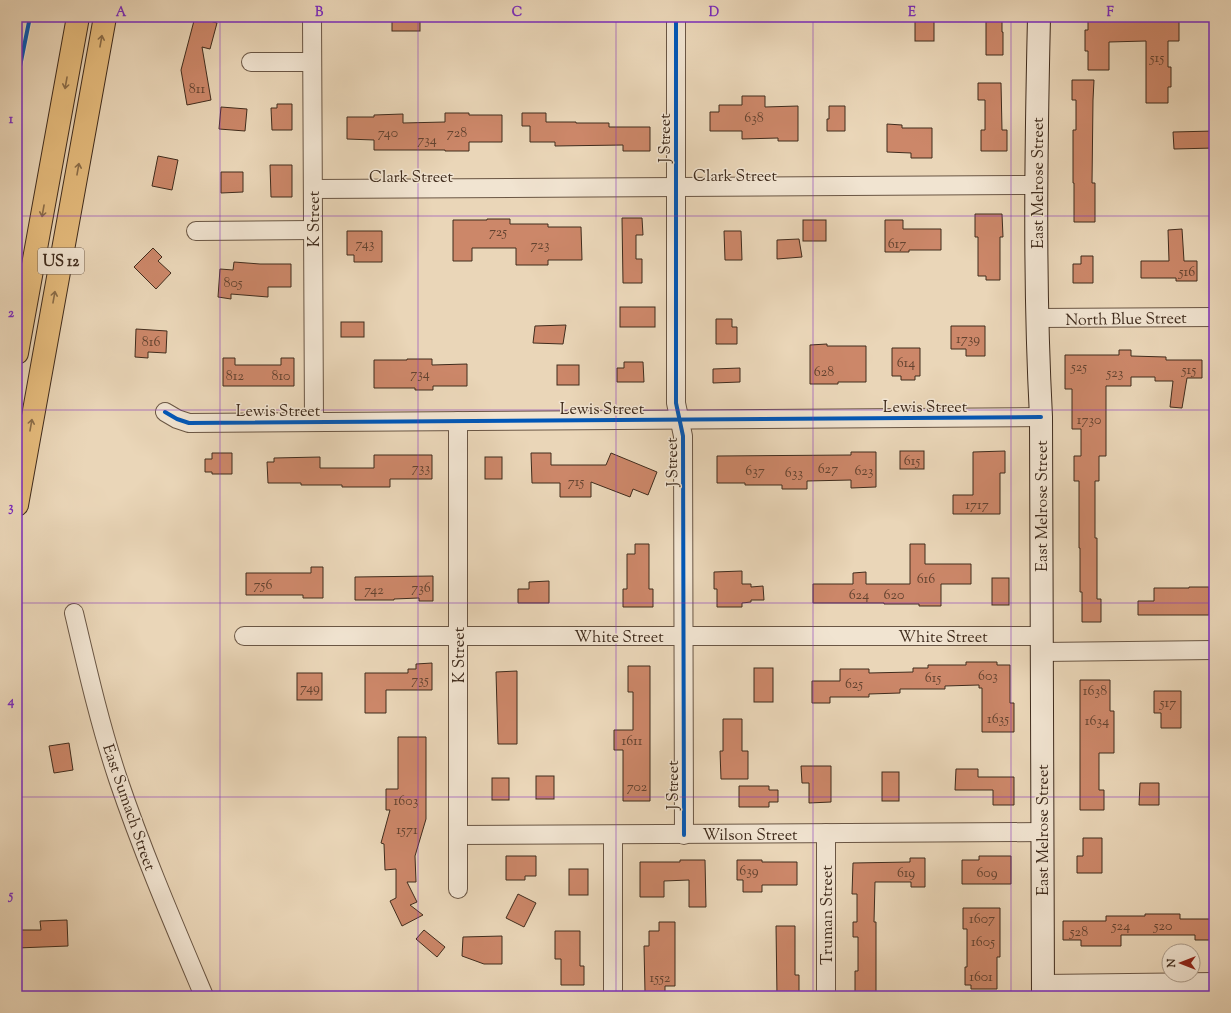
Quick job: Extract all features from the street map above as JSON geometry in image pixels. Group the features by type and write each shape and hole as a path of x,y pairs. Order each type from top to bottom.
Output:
{"highway":[{"name":"US 12","path":"17,352 78,17"},
{"name":"US 12","path":"17,505 105,17"}],"main road":[{"name":"East Melrose Street","path":"1039,17 1037,348 1041,417 1043,990"}],"street":[{"name":"K Street","path":"312,17 314,422"},
{"name":"J Street","path":"676,17 676,403 683,436 684,834"},
{"path":"251,62 312,62"},
{"name":"Clark Street","path":"312,189 1037,185"},
{"path":"196,230 312,230"},
{"name":"North Blue Street","path":"1037,318 1214,317"},
{"name":"Lewis Street","path":"165,412 177,419 189,423 1041,417"},
{"name":"K Street","path":"458,421 458,889"},
{"name":"East Sumach Street","path":"74,612 95,702 118,779 156,883 204,996"},
{"name":"White Street","path":"244,636 684,636 1042,644 1214,650"},
{"name":"Wilson Street","path":"458,835 1042,832"},
{"name":"Truman Street","path":"826,833 826,996"},
{"path":"613,834 613,996"},
{"path":"1043,990 1214,982"}],"building":[{"path":"195,17 217,23 210,49 202,47 211,100 187,105 181,70"},
{"path":"392,17 420,17 420,31 392,31"},
{"path":"915,17 934,17 934,41 915,41"},
{"path":"986,17 1002,17 1003,55 986,55"},
{"path":"1088,17 1109,17 1109,19 1141,17 1179,18 1179,41 1168,41 1168,67 1171,67 1171,87 1168,87 1168,103 1146,103 1146,41 1109,42 1109,70 1088,70 1088,51 1085,51 1085,30 1088,30"},
{"path":"1072,80 1094,80 1092,183 1095,183 1095,222 1074,222 1073,130 1076,130 1076,100 1072,100"},
{"path":"978,83 1001,83 1002,130 1007,130 1007,151 981,151 981,130 985,130 985,100 978,100"},
{"path":"742,96 765,96 765,107 798,106 798,141 778,141 778,138 742,139 742,131 710,131 710,112 719,112 719,105 742,105"},
{"path":"277,104 292,104 292,130 272,130 271,108 277,108"},
{"path":"829,106 845,106 845,131 827,131"},
{"path":"221,107 247,109 245,131 219,129"},
{"path":"445,113 502,115 502,142 469,142 469,151 374,150 374,140 347,139 347,117 374,117 374,115 403,114 403,123 445,122"},
{"path":"522,113 546,113 546,122 609,123 609,127 650,127 650,151 623,151 623,145 555,146 555,142 530,142 530,126 522,126"},
{"path":"887,124 902,125 902,128 932,128 932,158 911,158 911,153 887,152"},
{"path":"1214,131 1214,148 1174,149 1173,132"},
{"path":"158,156 178,160 172,190 152,186"},
{"path":"270,165 292,165 292,197 271,197"},
{"path":"221,172 243,172 243,192 221,193"},
{"path":"975,214 1002,214 1003,237 1000,237 1000,280 986,280 986,276 978,276 978,237 975,237"},
{"path":"622,218 642,218 643,235 636,235 636,259 642,259 642,283 623,283"},
{"path":"510,219 510,224 548,224 548,227 581,227 582,260 548,260 548,265 516,265 516,248 472,248 472,261 453,261 453,220"},
{"path":"803,220 826,220 826,241 803,241"},
{"path":"885,220 903,220 903,229 941,229 941,250 885,252"},
{"path":"1182,229 1184,261 1197,261 1197,281 1176,281 1176,278 1141,278 1141,261 1169,261 1168,230"},
{"path":"347,231 382,231 382,262 354,262 354,255 347,255"},
{"path":"724,231 741,231 742,260 725,260"},
{"path":"799,239 802,257 777,259 777,240"},
{"path":"153,248 162,257 158,261 171,273 156,289 134,267"},
{"path":"1081,256 1093,256 1093,283 1073,283 1073,264 1081,264"},
{"path":"234,262 291,264 291,287 268,287 268,297 231,294 231,299 218,297 220,269 233,270"},
{"path":"620,307 655,307 655,327 620,327"},
{"path":"716,319 732,319 732,327 737,327 737,344 716,344"},
{"path":"341,322 364,322 364,337 341,337"},
{"path":"566,325 563,344 533,343 535,326"},
{"path":"951,326 985,326 985,356 966,356 966,349 951,349"},
{"path":"136,329 167,331 166,353 148,352 148,358 135,357"},
{"path":"827,344 827,346 866,346 866,382 810,384 810,345"},
{"path":"892,348 920,348 920,376 915,376 915,380 901,380 901,376 892,376"},
{"path":"1119,350 1131,350 1131,356 1166,357 1166,360 1202,360 1202,378 1187,378 1182,408 1170,407 1173,381 1155,381 1155,377 1131,377 1131,386 1106,386 1106,456 1099,456 1099,481 1095,481 1097,599 1101,599 1101,622 1082,622 1082,592 1080,592 1079,548 1079,481 1074,481 1074,456 1081,456 1081,429 1072,429 1072,389 1065,389 1065,355 1119,355"},
{"path":"223,358 235,358 235,365 281,365 281,358 294,358 294,386 223,386"},
{"path":"432,359 432,365 467,364 467,386 433,386 433,390 415,390 415,388 374,388 374,360"},
{"path":"624,362 643,362 644,382 617,382 617,368 624,368"},
{"path":"557,365 579,365 579,385 557,385"},
{"path":"740,368 740,382 713,383 713,369"},
{"path":"900,451 924,451 924,469 900,469"},
{"path":"1005,451 1005,473 1000,473 1000,514 953,514 953,495 973,495 973,452"},
{"path":"851,452 876,452 876,487 851,488 851,480 807,481 807,489 782,489 782,485 717,483 717,456 851,455"},
{"path":"212,453 232,453 232,474 212,474 212,472 205,472 205,459 212,459"},
{"path":"531,453 551,453 551,465 606,465 611,453 657,472 648,495 633,489 630,497 591,482 591,497 560,497 560,483 532,483"},
{"path":"374,455 432,455 432,479 390,479 390,487 342,487 342,485 268,483 267,462 274,462 274,458 320,457 320,468 374,468"},
{"path":"485,457 502,457 502,479 485,479"},
{"path":"635,544 649,544 649,589 653,589 653,607 623,607 623,589 627,589 627,554 635,554"},
{"path":"910,544 925,544 925,564 971,564 971,584 941,584 941,606 884,603 813,603 813,584 853,584 853,573 866,572 866,584 910,584"},
{"path":"311,567 323,567 323,598 303,598 303,595 246,595 246,573 311,573"},
{"path":"742,571 742,584 751,584 751,587 763,586 764,600 751,600 751,602 742,603 742,607 717,607 717,589 714,589 714,572"},
{"path":"433,576 433,601 419,601 419,598 394,600 355,600 355,577"},
{"path":"992,578 1009,578 1009,605 992,605"},
{"path":"549,581 549,603 518,603 518,589 529,589 529,582"},
{"path":"1209,587 1209,615 1138,615 1138,601 1154,601 1154,588"},
{"path":"966,662 997,662 997,665 1010,665 1010,703 1014,703 1014,732 982,732 982,688 979,688 979,685 945,686 945,689 900,689 900,693 869,694 869,697 830,697 830,703 812,703 812,681 840,681 840,669 869,669 869,673 913,672 913,668 928,668 928,665 966,665"},
{"path":"432,663 432,690 386,690 386,713 365,713 365,673 408,673 408,669 416,669 416,664"},
{"path":"628,666 650,666 650,801 623,801 623,750 614,750 614,730 633,730 633,692 628,692"},
{"path":"754,668 773,668 773,702 754,702"},
{"path":"517,671 517,744 498,744 496,672"},
{"path":"297,673 322,673 322,700 297,700"},
{"path":"1080,680 1110,680 1110,711 1114,711 1114,753 1099,753 1099,790 1104,790 1104,810 1080,810"},
{"path":"1154,691 1181,691 1181,728 1161,728 1161,713 1154,713"},
{"path":"723,719 742,719 742,751 748,751 748,779 721,779 720,751 723,751"},
{"path":"398,737 426,737 426,819 415,856 416,882 407,882 417,902 410,905 423,915 402,926 390,901 396,898 396,869 385,870 384,844 381,843 390,810 386,810 386,789 398,789"},
{"path":"69,743 73,770 54,773 49,746"},
{"path":"801,766 831,766 831,802 809,803 809,783 802,783"},
{"path":"956,769 978,769 978,777 1014,777 1014,805 993,805 993,790 955,790"},
{"path":"882,772 899,772 899,801 882,801"},
{"path":"536,776 554,776 554,799 536,799"},
{"path":"492,778 509,778 509,800 492,800"},
{"path":"1140,783 1159,783 1159,805 1139,805"},
{"path":"739,786 769,786 769,790 778,790 778,802 769,802 769,807 739,807"},
{"path":"1083,838 1102,838 1102,873 1077,873 1077,856 1083,856"},
{"path":"506,856 536,856 536,876 525,876 525,880 506,880"},
{"path":"979,856 1011,856 1011,884 962,884 962,860 979,860"},
{"path":"910,858 925,858 925,887 911,887 911,882 875,882 874,922 876,922 876,996 855,996 855,971 858,971 858,937 853,937 853,922 857,922 857,894 852,894 853,863 910,862"},
{"path":"680,860 705,860 706,907 689,907 689,880 664,881 664,897 640,897 640,862 680,862"},
{"path":"737,860 797,862 797,885 762,885 762,892 743,892 743,880 737,880"},
{"path":"569,869 588,869 588,895 569,895"},
{"path":"518,894 536,903 524,927 506,918"},
{"path":"963,908 1000,908 1000,957 997,957 997,989 971,989 971,985 965,985 965,967 967,967 967,929 963,929"},
{"path":"1145,914 1180,914 1180,919 1214,919 1214,940 1195,940 1195,935 1121,935 1121,946 1081,946 1081,940 1063,940 1063,921 1106,921 1106,916 1145,916"},
{"path":"67,920 68,946 17,948 17,930 41,930 40,921"},
{"path":"659,922 675,922 675,986 665,986 665,992 645,992 644,946 649,946 649,931 659,931"},
{"path":"776,926 795,926 795,975 799,975 799,996 777,996"},
{"path":"424,930 445,947 437,957 416,939"},
{"path":"555,931 580,931 580,966 584,966 584,985 561,985 561,959 555,959"},
{"path":"502,936 502,964 484,964 462,956 463,937"}],"cycle path":[{"path":"17,81 30,17"},
{"path":"676,17 676,403 683,436 684,835"},
{"path":"165,412 177,419 189,423 1041,417"}]}
